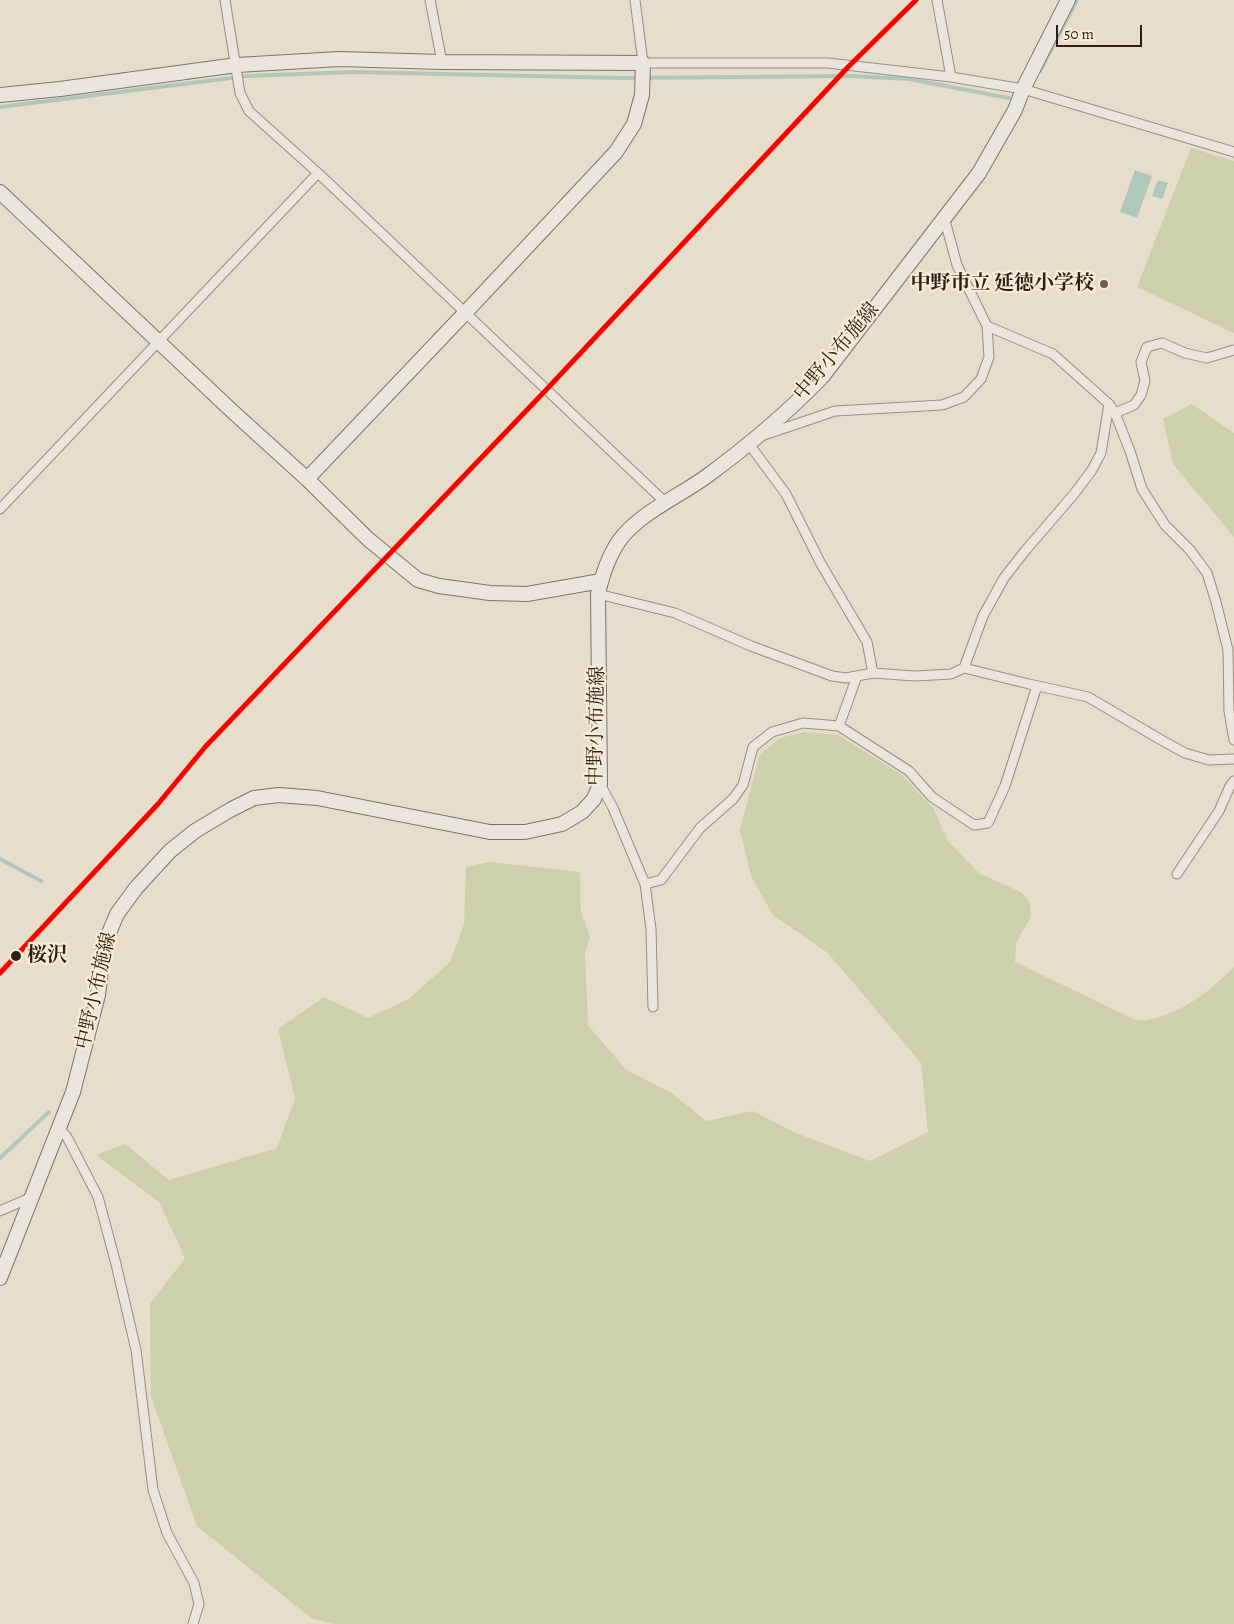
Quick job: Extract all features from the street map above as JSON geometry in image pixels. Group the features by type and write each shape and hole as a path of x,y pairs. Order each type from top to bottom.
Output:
{"street":[{"path":"225,0 240,92 249,111 318,173 666,503"},
{"path":"430,0 442,62"},
{"path":"307,479 616,152 634,124 642,95 643,63 635,0"},
{"path":"937,0 952,77"},
{"name":"中野小布施線","path":"0,1278 72,1092 98,995 104,945 117,914 136,888 170,851 195,831 254,798 279,796 317,798 490,832 525,832 562,824 582,812 594,799 600,784 600,587 608,561 620,541 634,525 706,478 754,440 822,377 980,173 1015,110 1023,89 1068,0"},
{"path":"0,96 60,90 237,65 339,59 442,62 828,63 952,77 1023,89 1234,152"},
{"path":"0,509 318,173"},
{"path":"0,192 307,479 368,539 418,580 439,586 490,593 527,594 600,587 675,613 751,646 832,676 846,678 873,673 915,676 951,674 964,668 1088,697 1185,752 1209,760 1234,759"},
{"path":"873,673 867,642 821,564 786,494 754,440 835,410 942,405 964,397 981,379 989,357 987,326 957,265 944,218"},
{"path":"987,326 1053,354 1109,404 1115,413 1142,489 1164,525 1190,550 1207,573 1228,650 1229,711 1234,740"},
{"path":"1115,413 1134,404 1141,395 1145,381 1141,362 1148,347 1162,343 1185,353 1207,358 1234,350"},
{"path":"964,668 983,616 1004,578 1092,470 1101,453 1109,404"},
{"path":"839,726 857,676"},
{"path":"645,884 661,880 700,828 733,800 743,785 753,747 772,732 803,724 839,726 910,771 932,797 974,825 988,823 1005,786 1038,686"},
{"path":"1177,874 1219,811 1234,781"},
{"path":"600,784 613,808 645,884 651,929 653,1007"},
{"path":"59,1128 67,1137 98,1197 136,1350 153,1490 167,1533 194,1583 199,1604 193,1624"},
{"path":"0,1211 32,1196"}],"green space":[{"path":"1191,148 1234,161 1234,333 1137,287"},
{"path":"1192,404 1234,433 1234,537 1173,464 1163,419"},
{"path":"804,732 838,735 901,774 933,808 948,841 980,874 1021,892 1030,903 1031,916 1016,943 1015,962 1136,1020 1150,1020 1175,1011 1197,999 1234,967 1234,1624 334,1624 311,1618 197,1526 151,1397 150,1304 185,1258 159,1202 96,1155 125,1144 169,1180 277,1148 295,1098 278,1029 324,997 368,1018 409,999 450,962 464,924 466,867 489,862 580,872 581,912 590,936 585,953 588,1025 625,1069 673,1094 706,1121 753,1111 796,1133 870,1161 928,1132 921,1063 828,953 773,915 751,876 740,830 760,754 780,738"}],"shaded area":[{"path":"1135,170 1152,176 1137,218 1120,212"},
{"path":"1158,180 1168,183 1162,199 1152,196"}],"waterway":[{"path":"1040,71 1077,0"},
{"path":"0,107 247,76 353,72 622,78 852,76 909,79 1009,98"},
{"path":"0,859 41,881"},
{"path":"0,1158 49,1112"}],"transit line":[{"path":"0,973 158,804 206,746 546,390 849,66 916,0"}],"place":[{"name":"中野市立 延徳小学校","path":"1104,284"},
{"name":"桜沢","path":"16,956"}]}
